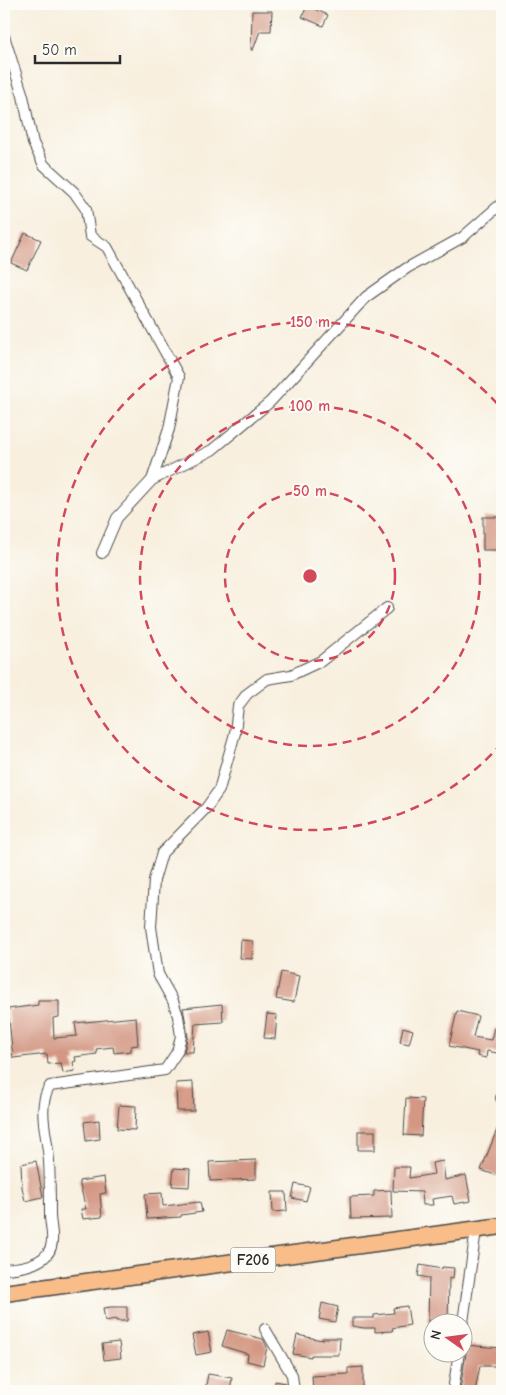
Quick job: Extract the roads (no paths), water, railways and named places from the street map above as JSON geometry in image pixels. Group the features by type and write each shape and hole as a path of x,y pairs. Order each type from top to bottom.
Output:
{"main road":[{"name":"F206","path":"4,1293 502,1226"}],"street":[{"path":"4,36 23,96 33,144 44,165 74,192 86,209 90,236 107,247 179,377 169,429 152,480"},
{"path":"102,553 116,518 152,480 212,450 270,402 366,297 407,268 463,237 502,203"},
{"path":"4,1269 17,1269 37,1262 46,1255 52,1243 49,1159 43,1114 46,1092 50,1086 165,1070 177,1052 181,1036 178,1016 173,1000 158,974 154,958 151,927 154,880 162,852 207,807 219,790 235,733 238,706 247,694 266,679 291,675 321,661 387,608"},
{"path":"464,1312 476,1230"},
{"path":"265,1329 292,1376 294,1391"},
{"path":"452,1391 457,1362"}]}
